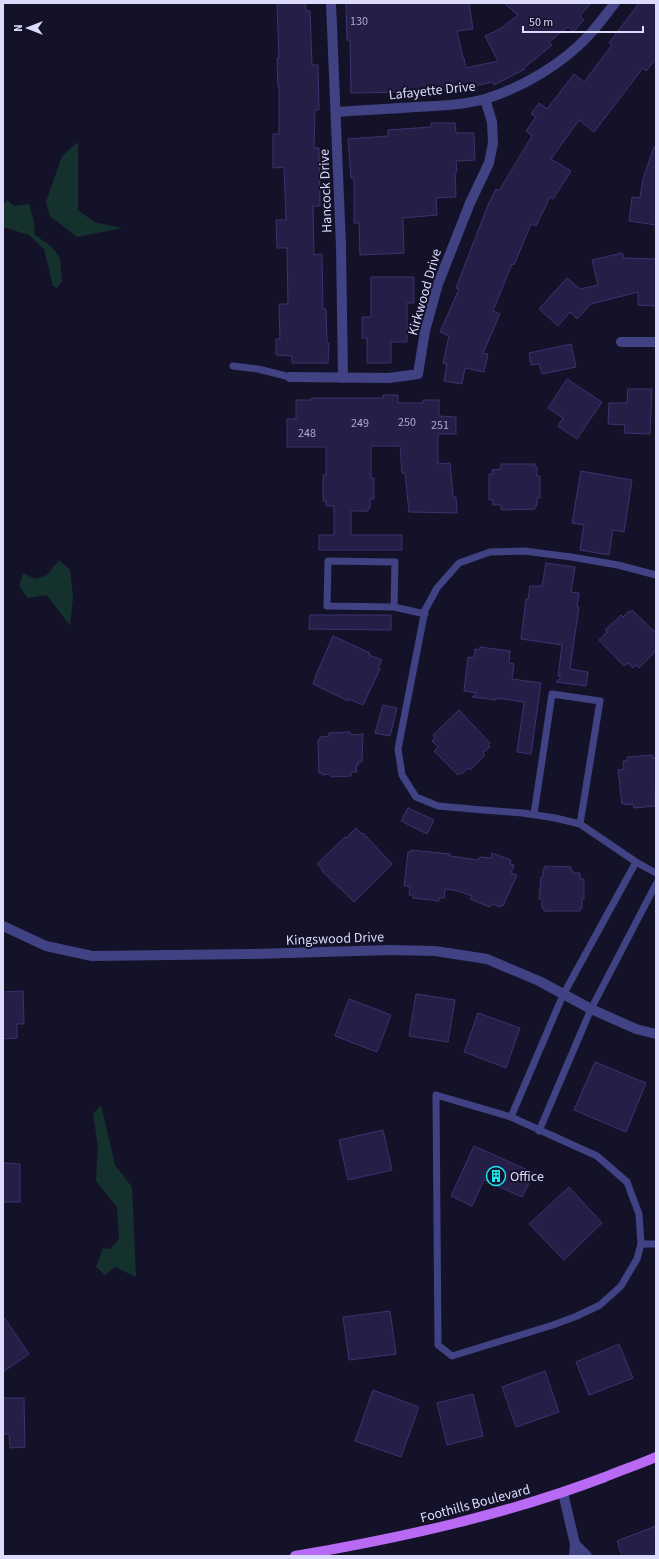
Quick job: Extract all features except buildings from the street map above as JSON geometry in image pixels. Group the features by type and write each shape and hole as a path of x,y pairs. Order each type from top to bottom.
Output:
{"main road":[{"name":"Foothills Boulevard","path":"295,1556 373,1543 493,1514 563,1493 656,1457"}],"street":[{"name":"Hancock Drive","path":"331,3 341,246 343,378"},
{"name":"Lafayette Drive","path":"336,112 444,106 485,99 507,91 534,78 562,58 590,34 615,3"},
{"name":"Kirkwood Drive","path":"290,377 389,378 418,374 425,331 438,284 470,203 489,163 493,143 492,122 485,99"},
{"path":"621,342 656,342"},
{"name":"Kingswood Drive","path":"3,926 46,946 92,956 390,950 435,951 487,959 539,982 591,1009 636,1029 656,1034"},
{"path":"563,1493 576,1544 574,1556"},
{"path":"576,1544 588,1556"}],"lane":[{"path":"233,366 258,369 290,377"},
{"path":"656,574 571,557 524,551 490,552 459,563 437,588 424,614 398,749 402,775 416,797 438,806 534,814 580,824 636,862 656,873"},
{"path":"394,607 395,562 328,561 327,606 394,607 424,614"},
{"path":"534,814 552,694 600,701 580,824"},
{"path":"511,1117 563,995 636,862"},
{"path":"539,1131 591,1009 656,884"},
{"path":"436,1095 511,1117 539,1131 597,1156 627,1182 639,1214 641,1244 637,1259 621,1286 600,1305 577,1316 505,1341 452,1356 438,1345 436,1095"},
{"path":"641,1244 656,1244"}],"green space":[{"path":"78,142 78,210 94,222 122,228 77,237 50,216 46,202 62,156"},
{"path":"7,200 14,206 29,204 34,221 35,235 52,247 60,258 62,281 57,288 53,286 44,249 29,235 3,227 3,206"},
{"path":"59,560 70,570 73,598 70,626 47,595 28,598 19,586 23,573 35,579 47,575"},
{"path":"101,1105 115,1165 132,1187 136,1277 115,1267 105,1275 96,1267 103,1248 110,1249 119,1239 117,1207 96,1181 98,1147 93,1114"}],"place":[{"name":"Office","path":"496,1176"}]}
